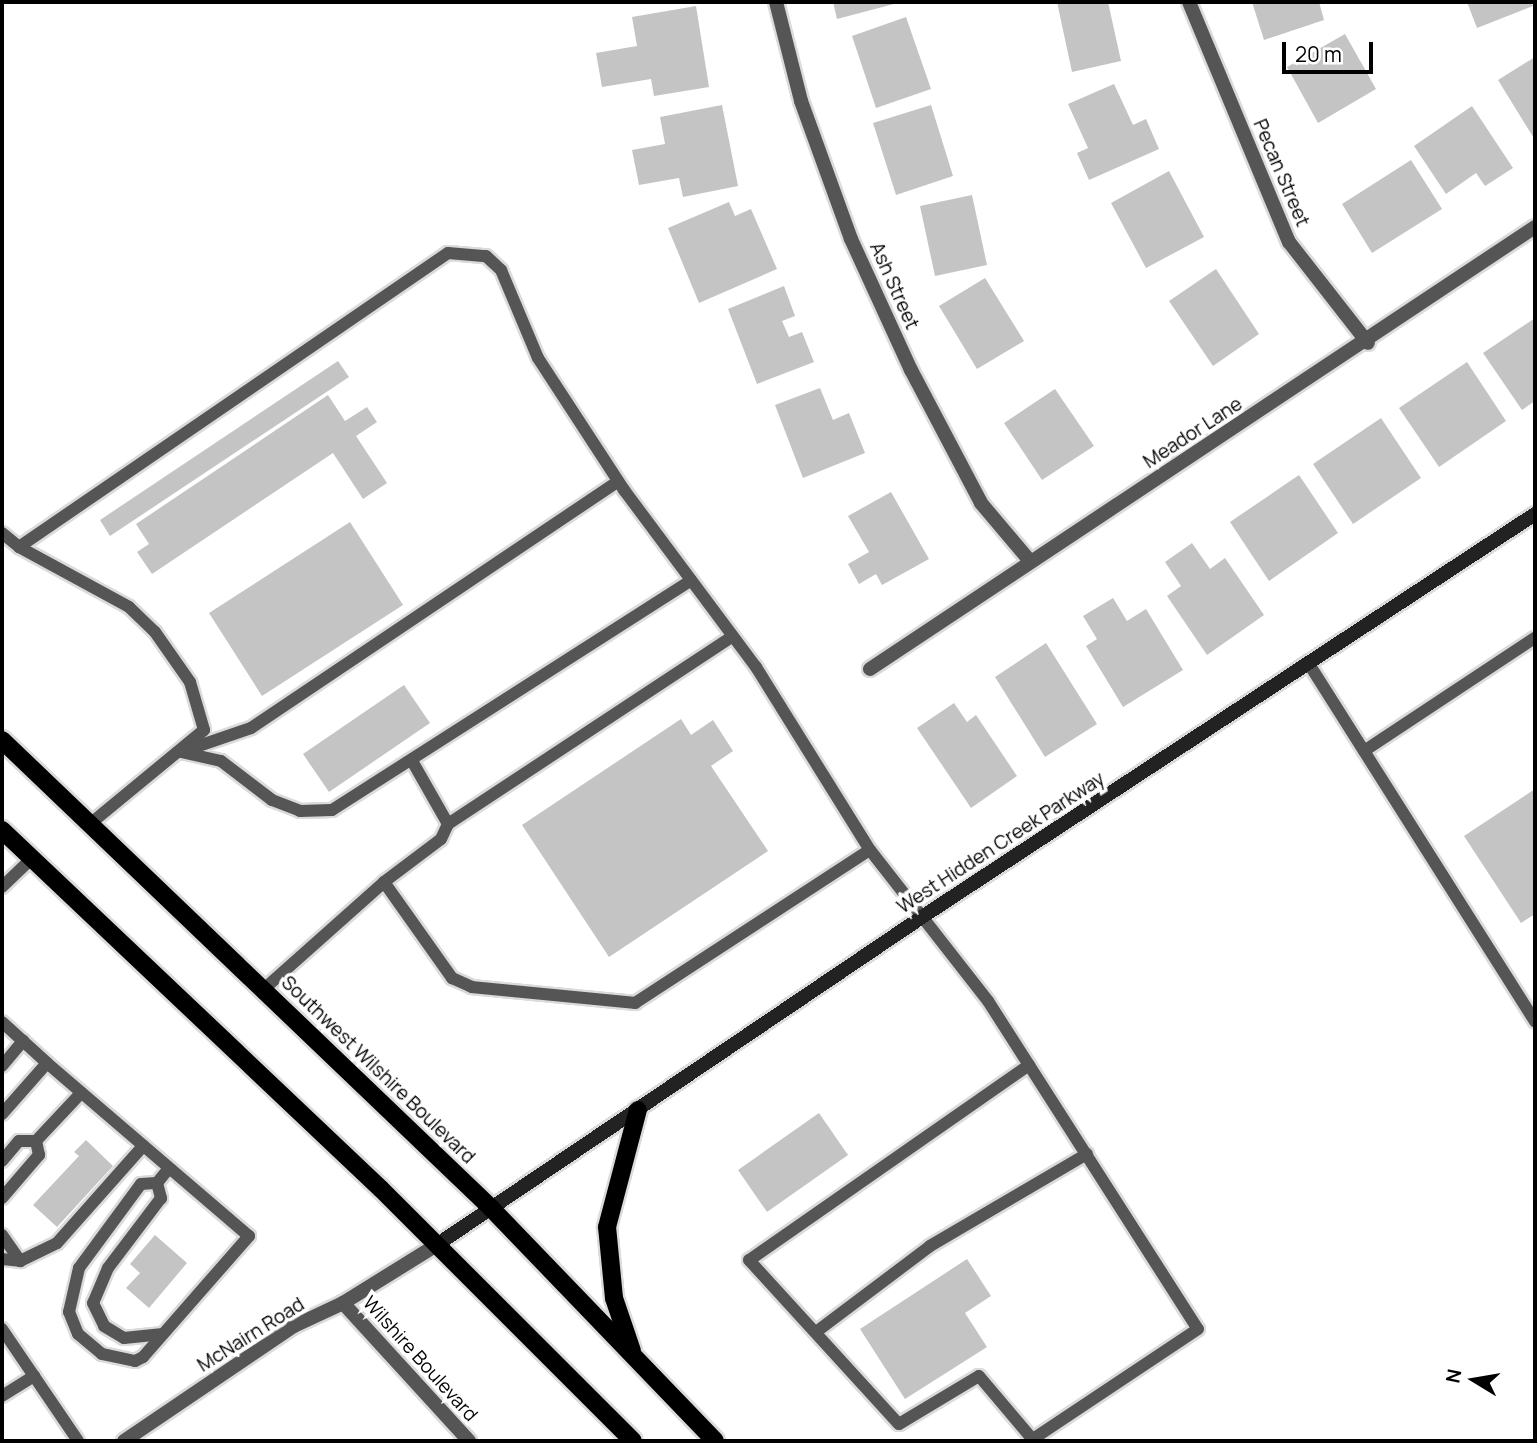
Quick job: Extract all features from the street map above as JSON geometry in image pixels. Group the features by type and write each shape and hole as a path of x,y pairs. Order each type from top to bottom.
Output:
{"main road":[{"name":"West Hidden Creek Parkway","path":"438,1244 922,917 1535,514"},
{"name":"Southwest Wilshire Boulevard","path":"2,740 491,1208 715,1441"},
{"path":"2,830 438,1244 633,1441"},
{"path":"635,1357 614,1298 607,1227 638,1111"}],"street":[{"name":"Ash Street","path":"776,2 801,101 862,263 911,370 981,503 1030,561"},
{"name":"Pecan Street","path":"1189,2 1289,242 1368,342"},
{"name":"Meador Lane","path":"870,669 1030,561 1368,342 1535,227"},
{"name":"McNairn Road","path":"124,1441 294,1326 344,1303 438,1244"},
{"name":"Wilshire Boulevard","path":"344,1303 469,1441"}],"lane":[{"path":"19,547 448,253 486,256 501,270 538,358 618,481 733,636 870,850 988,1001 1199,1329 1032,1441 979,1376 899,1424 749,1260 1029,1065"},
{"path":"181,752 250,728 618,481"},
{"path":"2,533 19,547 129,607 155,632 190,682 204,730 181,752 90,824"},
{"path":"181,752 220,761 272,800 300,811 332,810 691,580"},
{"path":"264,989 360,899 441,839 448,824 733,636"},
{"path":"1364,751 1535,638"},
{"path":"1309,664 1535,1023"},
{"path":"412,761 448,824"},
{"path":"384,883 452,978 472,988 635,1003 870,850"},
{"path":"2,887 32,858"},
{"path":"2,1022 249,1237 142,1357 121,1360 91,1347 78,1334 69,1312 79,1268 141,1184 156,1183 169,1168"},
{"path":"2,1066 23,1041"},
{"path":"2,1114 47,1063"},
{"path":"2,1161 19,1141 36,1140 81,1093"},
{"path":"2,1198 38,1155 36,1140"},
{"path":"2,1259 20,1261 57,1243 143,1146"},
{"path":"816,1332 930,1246 1087,1154"},
{"path":"156,1183 161,1198 108,1268 93,1303 104,1326 124,1338 163,1334"},
{"path":"2,1235 20,1261"},
{"path":"2,1329 78,1441"},
{"path":"2,1396 34,1376"}],"building":[{"path":"833,2 893,2 894,4 837,19"},
{"path":"1057,2 1108,2 1121,61 1072,72"},
{"path":"1252,2 1319,2 1324,20 1264,40"},
{"path":"1467,2 1531,2 1533,6 1477,28"},
{"path":"696,6 709,87 654,96 651,79 602,87 596,53 637,46 632,17"},
{"path":"906,17 931,89 876,108 852,36"},
{"path":"1345,34 1376,89 1318,123 1287,67"},
{"path":"1535,57 1535,140 1498,80"},
{"path":"1114,84 1133,125 1146,119 1159,149 1089,180 1077,153 1088,148 1068,104"},
{"path":"722,105 738,186 683,197 679,178 639,185 632,150 665,144 660,117"},
{"path":"931,105 953,176 896,195 873,123"},
{"path":"1472,106 1513,168 1485,186 1476,173 1446,194 1414,146"},
{"path":"1411,160 1442,209 1372,253 1342,204"},
{"path":"1169,171 1204,237 1146,268 1111,203"},
{"path":"972,195 987,265 935,276 920,206"},
{"path":"729,202 735,216 751,209 777,269 699,303 668,228"},
{"path":"1216,269 1259,334 1213,366 1169,301"},
{"path":"985,278 1024,341 977,369 939,306"},
{"path":"784,286 795,316 782,321 789,337 802,332 814,362 757,384 728,309"},
{"path":"1535,318 1535,401 1522,410 1483,353"},
{"path":"338,361 349,377 110,536 100,520"},
{"path":"1467,362 1506,421 1439,467 1399,408"},
{"path":"820,388 833,420 849,413 865,453 803,478 775,405"},
{"path":"1055,389 1094,446 1042,480 1004,423"},
{"path":"328,395 345,421 367,407 377,422 356,436 387,483 363,499 333,453 152,574 137,552 149,544 136,524"},
{"path":"1381,418 1421,478 1353,524 1313,464"},
{"path":"1299,475 1338,533 1269,581 1230,522"},
{"path":"891,492 929,559 882,585 876,574 859,584 848,564 869,552 848,516"},
{"path":"350,522 403,605 262,696 209,613"},
{"path":"1192,543 1210,569 1225,558 1264,615 1207,655 1167,596 1181,586 1165,562"},
{"path":"1113,598 1127,621 1146,609 1183,670 1123,707 1086,646 1097,639 1083,616"},
{"path":"1046,643 1097,724 1045,757 995,677"},
{"path":"404,685 430,723 329,792 303,754"},
{"path":"954,703 967,722 976,715 1017,776 971,808 917,728"},
{"path":"681,719 691,735 713,720 733,751 711,766 768,851 609,957 522,825"},
{"path":"1535,789 1535,914 1521,923 1464,836"},
{"path":"819,1113 848,1155 767,1212 738,1170"},
{"path":"86,1140 113,1166 57,1227 33,1205 79,1156 74,1152"},
{"path":"155,1235 187,1263 149,1308 126,1288 140,1273 130,1264"},
{"path":"967,1259 991,1296 965,1313 987,1347 905,1399 860,1329"}]}
